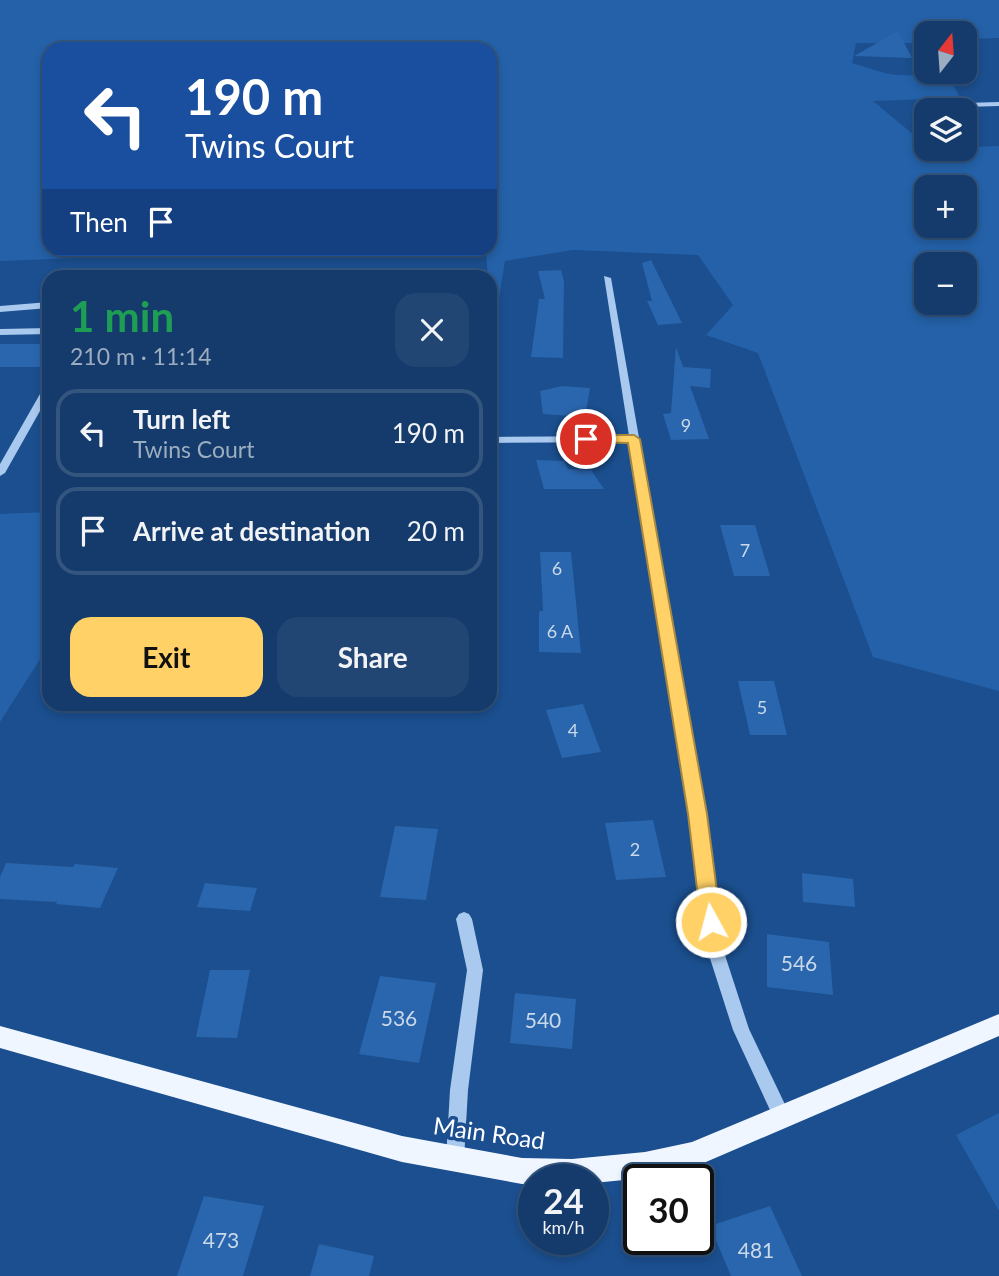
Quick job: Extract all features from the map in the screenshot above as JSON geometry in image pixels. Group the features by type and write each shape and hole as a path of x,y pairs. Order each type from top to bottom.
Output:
{"main road":[{"name":"Main Road","path":"0,1037 402,1149 522,1171 572,1172 645,1165 692,1155 999,1025"}],"street":[{"path":"977,105 999,104"},
{"path":"607,278 698,814 715,949 741,1030 782,1117"},
{"path":"0,309 42,306"},
{"path":"0,332 42,331"},
{"path":"0,473 42,399"},
{"path":"497,440 634,439"},
{"path":"456,1159 459,1090 475,971 464,919"}],"shaded area":[{"path":"0,0 999,0 999,38 977,39 977,21 914,21 914,43 856,43 852,63 889,74 914,75 914,84 954,86 960,98 873,101 914,135 914,161 977,161 977,147 999,146 999,691 873,657 758,353 706,335 733,305 698,255 573,250 505,261 497,310 497,270 487,270 486,256 497,256 497,42 42,42 42,256 129,256 0,261"},
{"path":"42,512 42,656 0,722 0,514"},
{"path":"999,1113 999,1211 956,1135"}],"building":[{"path":"898,31 912,58 854,56"},
{"path":"651,260 682,323 658,325 647,301 652,301 642,263"},
{"path":"561,270 564,281 563,358 531,357 539,299 545,299 538,271"},
{"path":"0,344 42,344 42,367 0,367"},
{"path":"676,347 683,367 711,369 710,388 690,386 709,439 671,440 663,414 671,413"},
{"path":"562,386 590,388 585,417 543,414 540,391"},
{"path":"536,460 564,461 568,469 591,470 604,489 544,489"},
{"path":"720,525 755,525 770,576 734,576"},
{"path":"540,552 571,552 581,653 539,652 539,611 543,611"},
{"path":"738,681 774,681 787,735 750,735"},
{"path":"583,704 601,752 562,758 546,710"},
{"path":"653,820 666,877 616,880 605,823"},
{"path":"395,826 438,829 426,900 380,897"},
{"path":"6,863 118,868 100,908 56,904 57,902 0,899 0,877"},
{"path":"802,873 853,879 855,907 803,902"},
{"path":"205,883 257,888 250,911 197,907"},
{"path":"767,934 829,942 833,995 767,987"},
{"path":"210,970 250,970 237,1038 196,1037"},
{"path":"380,976 436,983 419,1063 359,1054"},
{"path":"515,993 576,999 572,1049 510,1043"},
{"path":"204,1196 264,1206 243,1276 177,1276"},
{"path":"770,1206 802,1276 731,1276 714,1236 714,1225"},
{"path":"319,1244 374,1256 369,1276 310,1276"}],"route":[{"path":"586,439 634,439 698,814 711,922"}]}
